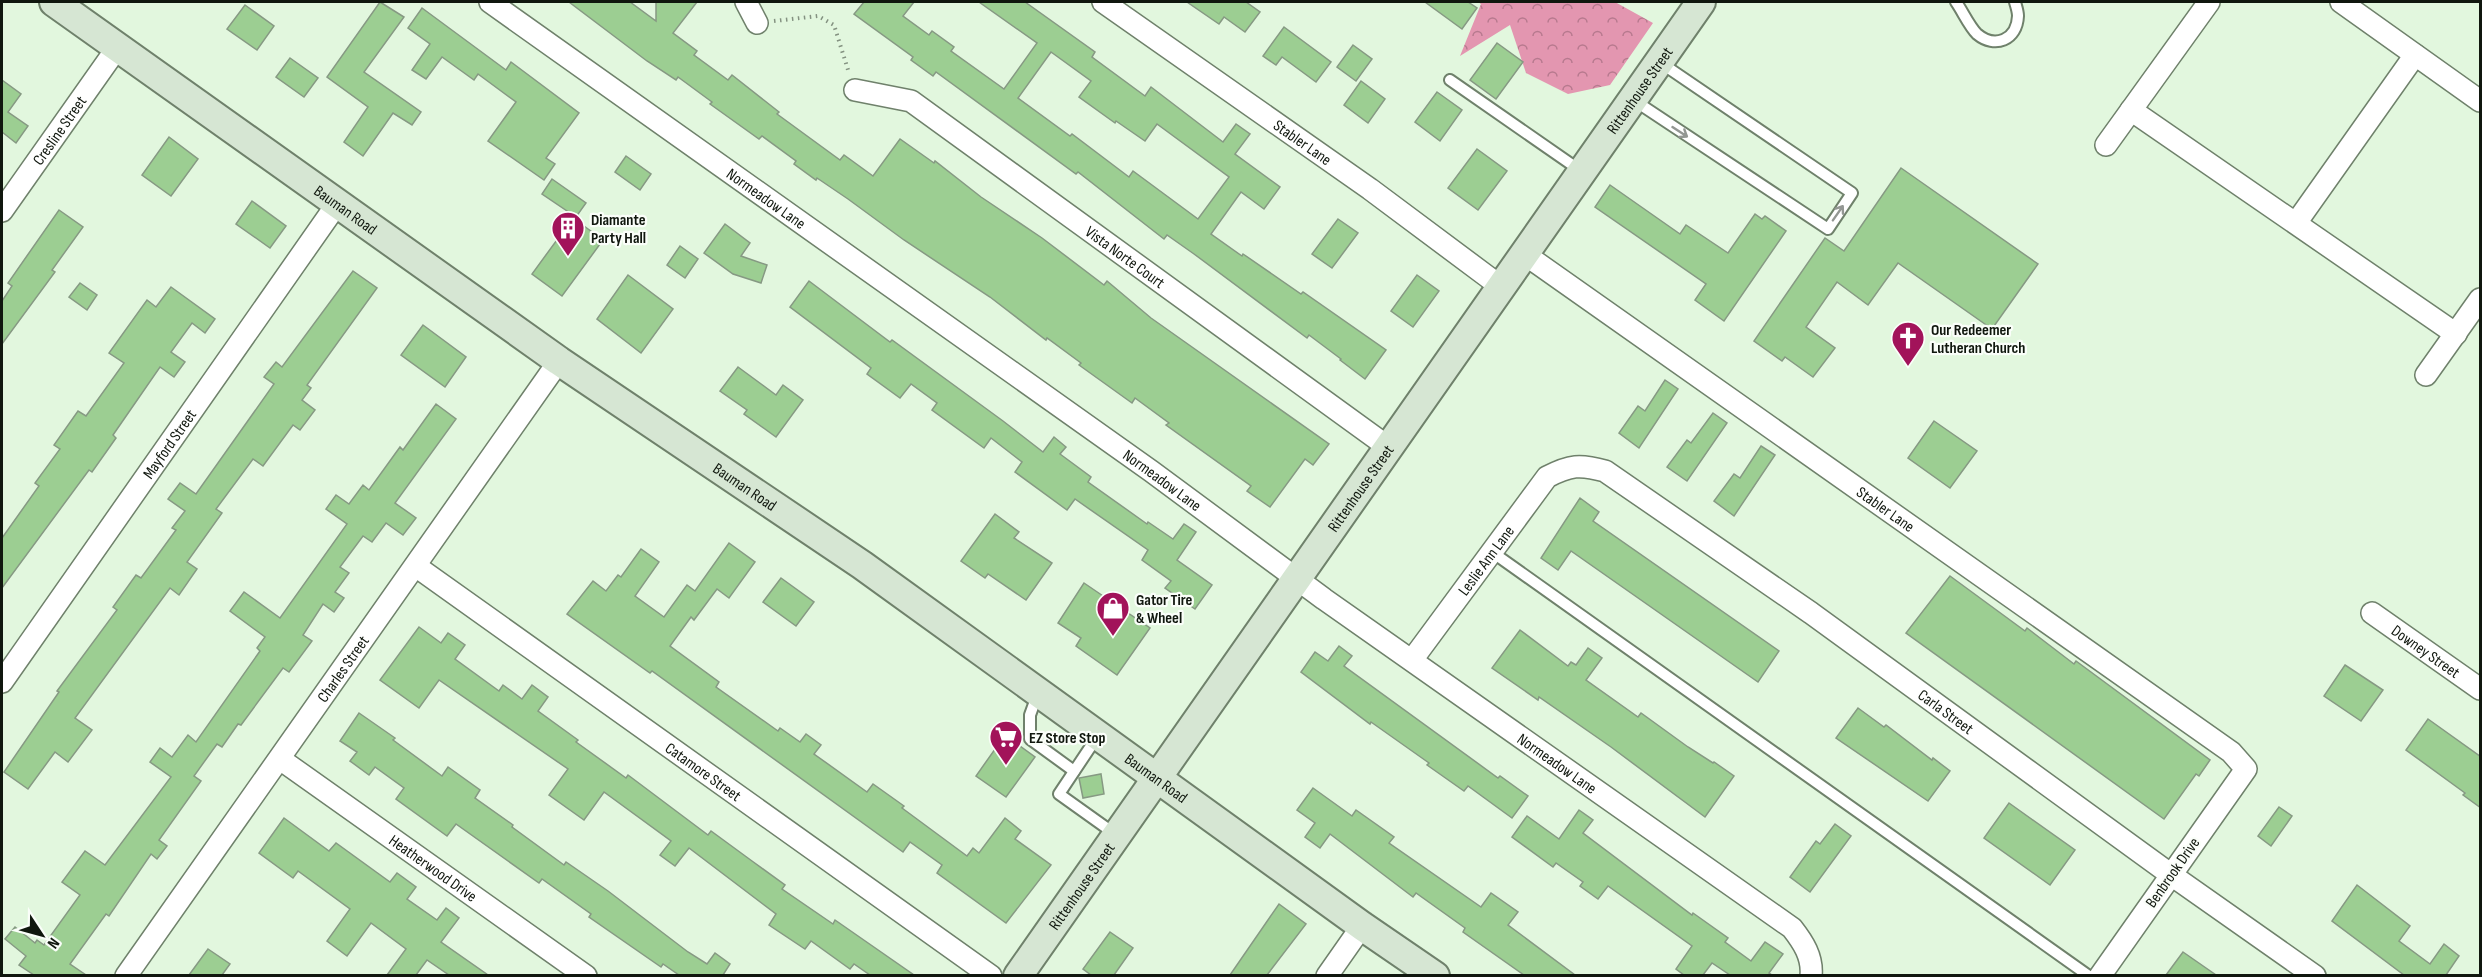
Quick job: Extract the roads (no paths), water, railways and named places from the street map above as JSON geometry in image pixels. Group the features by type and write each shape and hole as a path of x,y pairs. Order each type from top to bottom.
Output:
{"street":[{"name":"Bauman Road","path":"54,2 560,361 862,565 1362,926 1435,975"},
{"name":"Normeadow Lane","path":"490,2 1412,660 1792,928 1805,945 1812,969 1811,975"},
{"path":"746,2 757,23"},
{"name":"Stabler Lane","path":"1103,2 1370,189 1500,286"},
{"name":"Rittenhouse Street","path":"1018,975 1701,2"},
{"path":"2106,145 2209,2"},
{"path":"2341,2 2481,101"},
{"name":"Cresline Street","path":"2,211 117,48"},
{"path":"2296,223 2415,55"},
{"name":"Vista Norte Court","path":"855,90 911,101 1388,447"},
{"path":"2131,110 2456,334"},
{"name":"Mayford Street","path":"2,682 337,204"},
{"name":"Stabler Lane","path":"1523,254 2231,752 2246,769"},
{"path":"2427,375 2481,299"},
{"name":"Charles Street","path":"126,975 417,567 560,361"},
{"name":"Leslie Ann Lane","path":"1412,660 1547,477 1568,466"},
{"name":"Carla Street","path":"1568,466 1590,466 1605,471 1811,613 2170,874 2314,975"},
{"name":"Catamore Street","path":"417,567 991,975"},
{"name":"Downey Street","path":"2372,613 2481,689"},
{"name":"Heatherwood Drive","path":"280,759 586,975"},
{"name":"Benbrook Drive","path":"2100,975 2246,769"},
{"path":"1327,975 1362,926"}],"lane":[{"path":"1956,2 1976,33 1988,41 1998,43 2008,37 2015,27 2018,15 2015,2"},
{"path":"1632,99 1828,229 1852,193 1659,61"},
{"path":"1450,80 1581,171"},
{"path":"1492,552 2089,975"},
{"path":"1039,692 1030,715 1030,739 1074,771"},
{"path":"1098,734 1059,794 1116,835"}],"place":[{"name":"Diamante Party Hall","path":"568,257"},
{"name":"Our Redeemer Lutheran Church","path":"1908,367"},
{"name":"Gator Tire & Wheel","path":"1113,637"},
{"name":"EZ Store Stop","path":"1006,766"}]}
